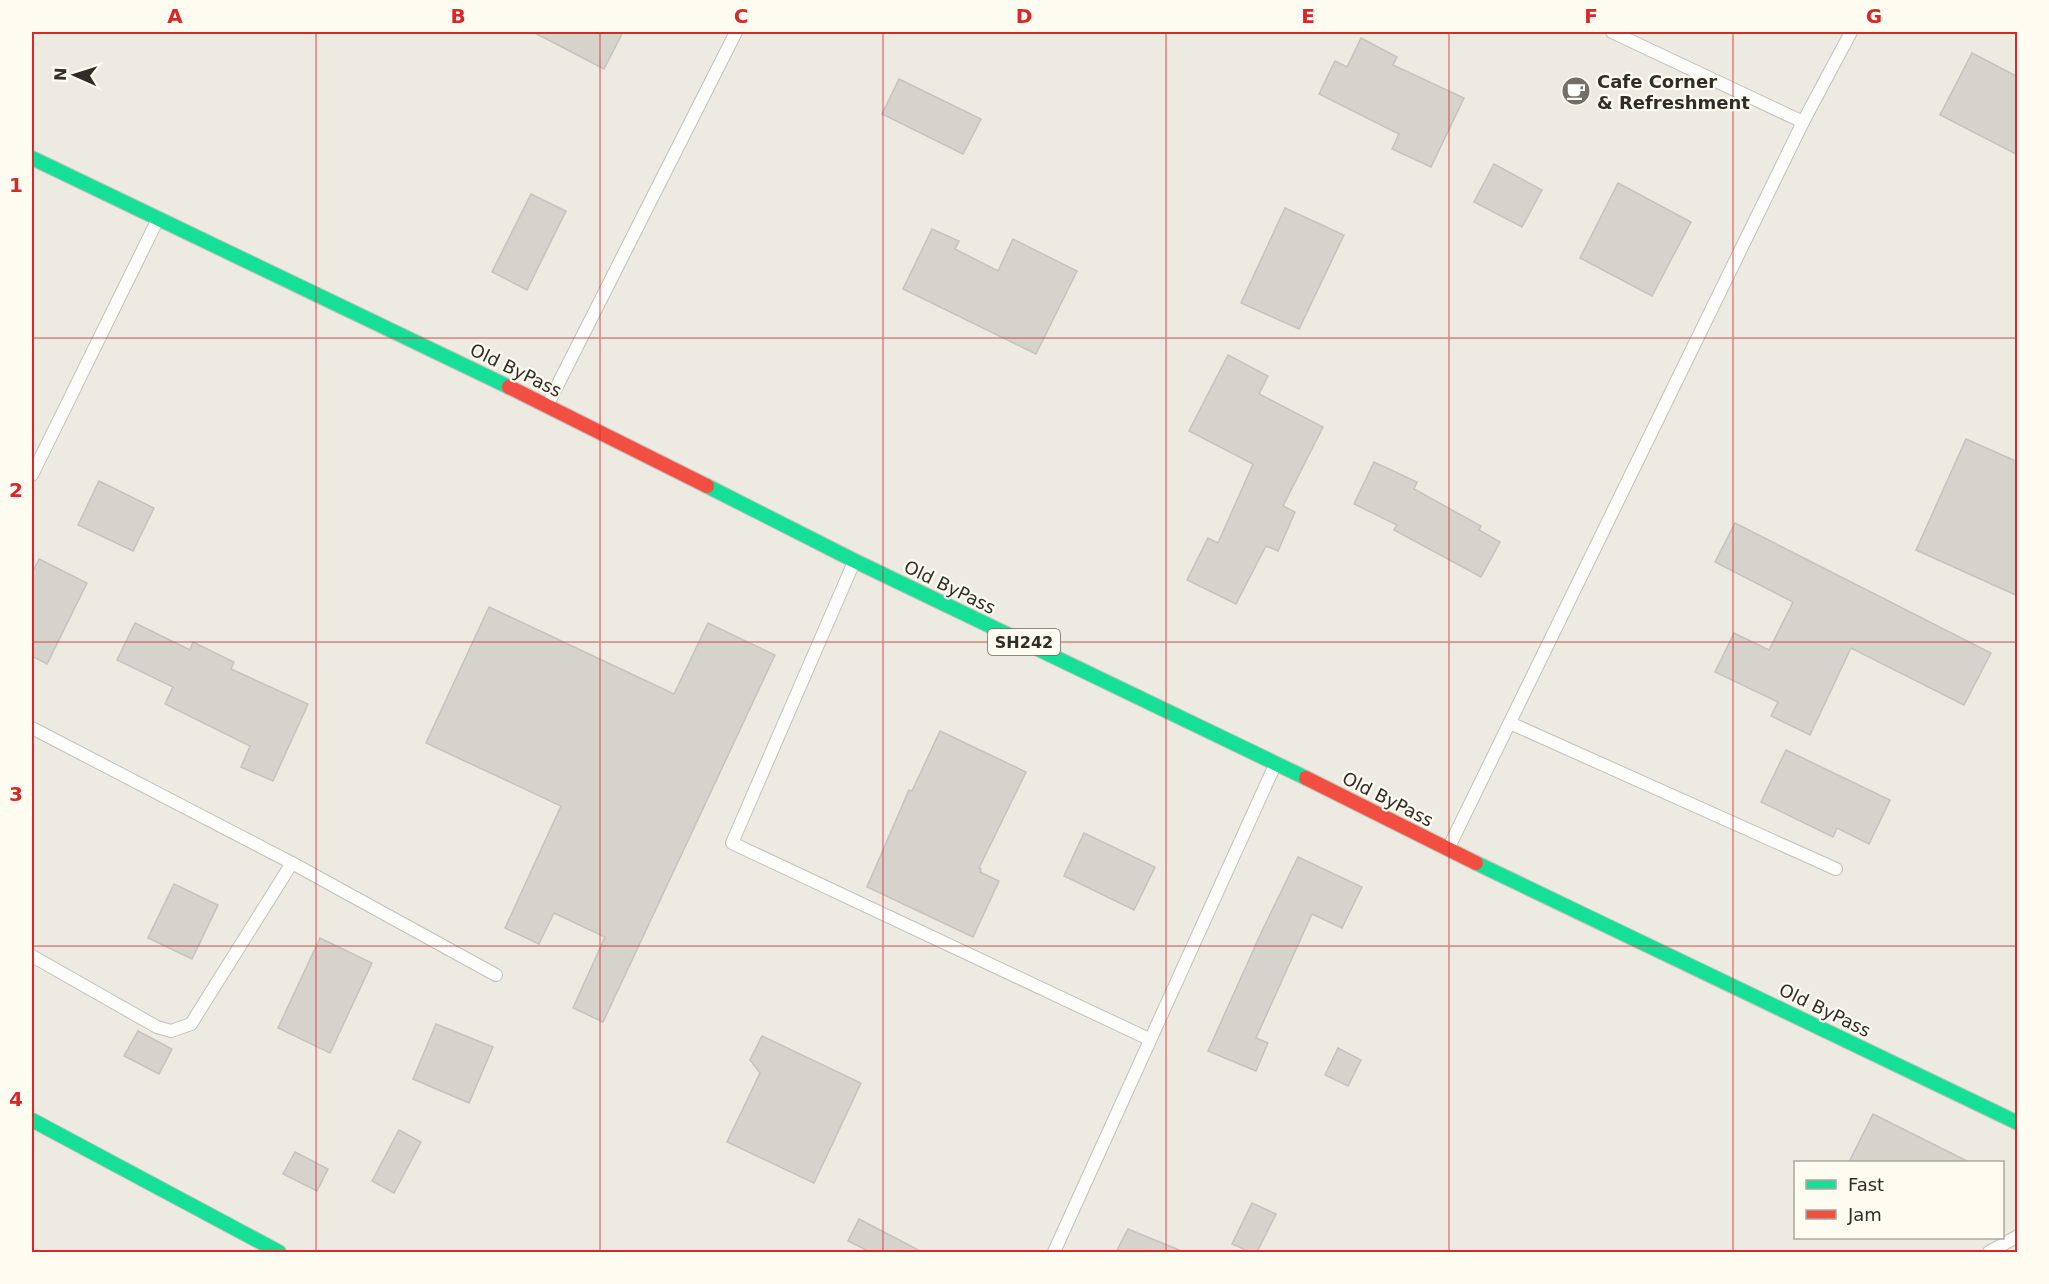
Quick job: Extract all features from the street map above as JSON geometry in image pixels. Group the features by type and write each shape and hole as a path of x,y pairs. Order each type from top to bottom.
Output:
{"main road":[{"name":"Old ByPass","path":"32,158 548,405 855,561 1276,763 1448,850 2018,1123"},
{"path":"32,1120 279,1252"}],"lane":[{"path":"548,405 736,32"},
{"path":"1612,32 1803,122"},
{"path":"1448,850 1803,122 1851,32"},
{"path":"32,475 159,217"},
{"path":"855,561 732,843 1149,1039"},
{"path":"1510,723 1836,869"},
{"path":"32,728 292,863 496,975"},
{"path":"1054,1252 1276,763"},
{"path":"32,956 157,1027 181,1029 191,1024 292,863"},
{"path":"1989,1252 2018,1236"}],"building":[{"path":"533,32 623,32 604,69"},
{"path":"1361,38 1397,57 1393,65 1464,98 1431,167 1392,149 1399,134 1319,94 1335,61 1347,67"},
{"path":"1972,53 2018,77 2018,155 1940,115"},
{"path":"899,79 981,119 963,154 882,114"},
{"path":"1494,164 1542,190 1522,227 1474,202"},
{"path":"1618,183 1691,222 1652,296 1580,258"},
{"path":"531,194 566,211 527,290 492,272"},
{"path":"1285,208 1344,235 1299,329 1241,303"},
{"path":"932,229 959,241 955,249 998,271 1013,239 1077,271 1036,354 903,289"},
{"path":"1228,355 1268,376 1259,394 1323,427 1283,506 1295,512 1278,551 1266,546 1236,604 1187,580 1208,538 1218,543 1253,464 1189,431"},
{"path":"1966,439 2018,462 2018,596 1916,550"},
{"path":"1374,462 1417,482 1414,489 1481,526 1479,530 1500,542 1481,577 1394,530 1397,525 1354,504"},
{"path":"99,481 154,508 133,551 78,525"},
{"path":"1735,523 1991,653 1964,705 1851,648 1810,735 1771,716 1778,702 1715,672 1734,633 1769,650 1793,602 1715,562"},
{"path":"39,559 87,583 47,664 32,656 32,574"},
{"path":"489,607 674,694 708,623 775,655 603,1022 573,1008 605,937 554,913 539,944 505,928 561,806 426,743"},
{"path":"135,623 190,650 193,642 234,662 231,669 308,704 273,781 241,767 250,746 165,704 173,687 117,660"},
{"path":"940,731 1026,772 979,868 980,872 999,881 973,937 867,887 909,790 912,791"},
{"path":"1786,750 1890,800 1869,844 1837,828 1833,837 1761,802"},
{"path":"1084,833 1155,867 1134,910 1064,876"},
{"path":"1298,857 1362,887 1342,928 1312,914 1256,1038 1268,1043 1256,1071 1208,1051"},
{"path":"174,884 218,905 192,959 148,938"},
{"path":"320,938 372,963 330,1053 278,1028"},
{"path":"436,1024 493,1047 469,1103 413,1079"},
{"path":"138,1031 172,1049 159,1074 124,1056"},
{"path":"762,1036 861,1083 814,1183 727,1142 760,1073 750,1060"},
{"path":"1338,1048 1361,1060 1348,1086 1325,1075"},
{"path":"1873,1114 1967,1161 1850,1161"},
{"path":"399,1130 421,1142 394,1193 372,1181"},
{"path":"295,1152 328,1169 317,1191 283,1174"},
{"path":"1252,1203 1276,1214 1257,1252 1250,1252 1232,1244"},
{"path":"859,1219 922,1252 870,1252 848,1241"},
{"path":"1128,1229 1184,1252 1116,1252"}],"traffic: fast":[{"path":"32,158 509,387"},
{"path":"707,486 855,561 1306,778"},
{"path":"1476,863 2018,1123"},
{"path":"32,1120 279,1252"}],"traffic: jam":[{"path":"509,387 707,486"},
{"path":"1306,778 1476,863"}],"place":[{"name":"Cafe Corner & Refreshment","path":"1576,91"}]}
